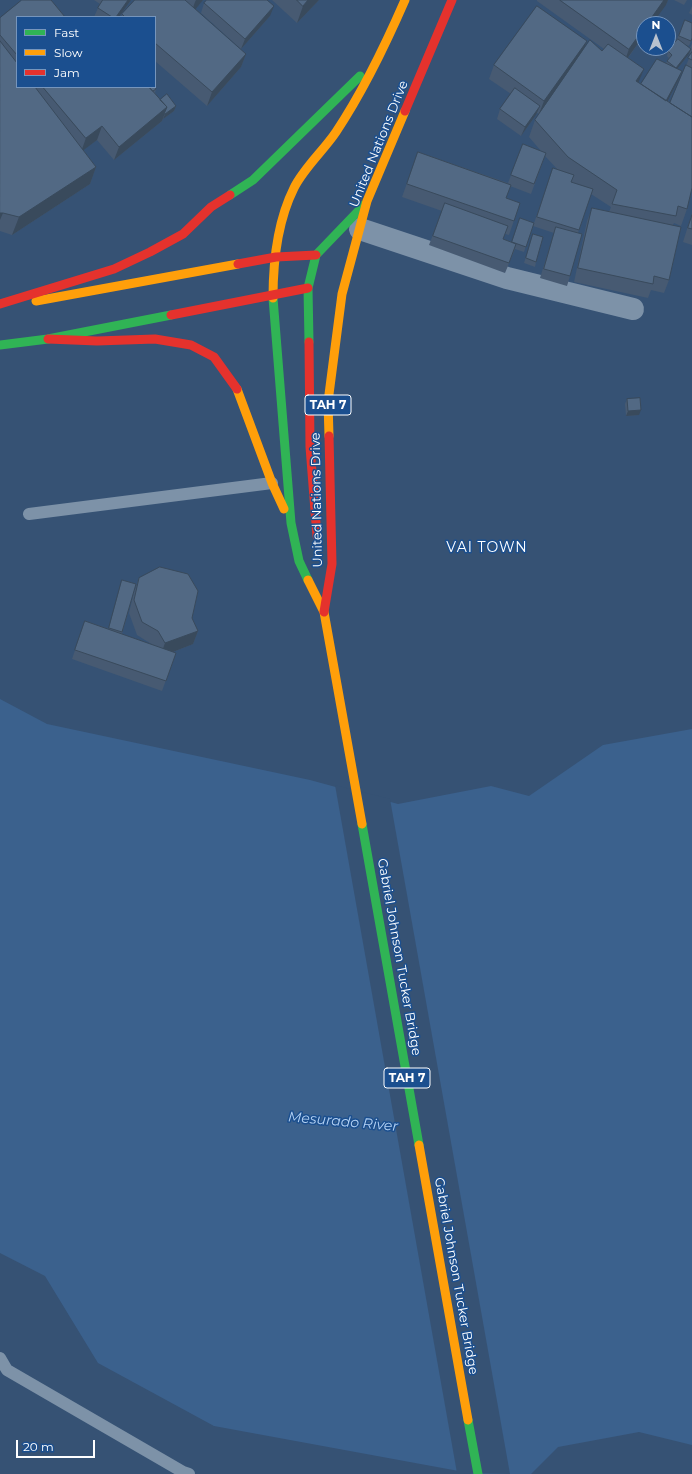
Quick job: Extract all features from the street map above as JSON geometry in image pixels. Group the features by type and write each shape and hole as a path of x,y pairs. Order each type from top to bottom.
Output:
{"main road":[{"name":"United Nations Drive","path":"336,681 324,612 299,561 290,523 273,296 276,257 282,221 294,186 336,132 381,56 405,0"},
{"name":"United Nations Drive","path":"324,612 332,564 328,402 342,294 367,201 452,0"},
{"path":"0,304 114,269 183,234 212,207 252,180 381,56"},
{"path":"319,549 310,447 308,288 316,255 367,201"},
{"path":"0,308 276,257 316,255"},
{"path":"0,345 48,339 308,288"},
{"path":"48,339 97,341 155,339 191,344 214,357 236,385 272,483 290,523"},
{"path":"321,573 324,612"},
{"name":"Gabriel Johnson Tucker Bridge","path":"336,681 478,1474"}],"street":[{"path":"360,229 507,278 633,309"}],"lane":[{"path":"29,514 272,483"},
{"path":"0,1358 7,1370 189,1474"}],"water":[{"name":"Mesurado River","path":"0,699 47,724 310,780 398,804 491,786 529,796 603,745 692,729 692,1445 639,1432 558,1447 531,1474 475,1474 214,1426 98,1363 45,1276 0,1253"}],"pier":[{"path":"335,785 390,799 510,1474 457,1473"}],"building":[{"path":"22,0 51,0 64,16 16,16 16,54 0,35 0,18"},
{"path":"103,0 128,0 117,16 110,16 98,8"},
{"path":"135,0 185,0 246,54 212,92 156,44 156,16 124,16 122,14"},
{"path":"207,0 267,0 274,6 245,39 204,3"},
{"path":"297,0 308,0 303,6"},
{"path":"560,0 664,0 653,16 636,16 636,39 629,49"},
{"path":"537,6 587,41 544,101 494,65"},
{"path":"685,20 692,23 691,41 679,36"},
{"path":"678,39 691,49 676,68 667,61 671,56 676,56 676,41"},
{"path":"590,40 602,51 608,44 644,69 636,81 692,117 692,188 687,209 678,206 676,216 612,204 617,190 568,157 535,120"},
{"path":"0,41 16,62 16,88 36,88 96,167 19,217 0,213"},
{"path":"692,52 692,60 688,58"},
{"path":"657,59 682,71 666,101 641,84"},
{"path":"686,65 692,68 692,117 670,103"},
{"path":"44,88 150,88 167,107 119,147 102,126 86,138"},
{"path":"150,88 156,88 153,91"},
{"path":"515,88 540,106 525,127 500,109"},
{"path":"167,94 176,106 164,114 167,107 160,100"},
{"path":"523,144 546,153 534,184 511,175"},
{"path":"418,152 511,185 506,198 520,203 514,221 407,184"},
{"path":"553,168 574,175 571,182 593,189 579,230 537,217"},
{"path":"445,203 508,226 503,239 516,244 509,263 433,236"},
{"path":"592,208 681,227 669,280 654,276 653,284 578,268"},
{"path":"692,215 692,229 688,228"},
{"path":"520,218 534,223 526,247 512,242"},
{"path":"556,227 582,234 570,276 544,269"},
{"path":"533,234 543,237 536,262 526,258"},
{"path":"640,398 641,410 628,411 627,399"},
{"path":"160,567 188,574 198,591 192,618 198,631 165,643 158,631 142,622 134,600 139,578"},
{"path":"122,580 136,584 122,632 109,628"},
{"path":"85,621 176,653 166,681 75,650"}],"traffic: fast":[{"path":"230,195 253,180 360,76"},
{"path":"309,342 308,288 316,255 364,205"},
{"path":"273,298 291,523 299,561 308,580"},
{"path":"0,345 48,339 171,315"},
{"path":"362,824 419,1145"},
{"path":"468,1420 478,1474"}],"traffic: slow":[{"path":"273,298 275,256 280,227 294,188 336,132 356,100 382,51 405,0"},
{"path":"329,436 328,402 342,294 367,201 405,111"},
{"path":"36,301 238,264"},
{"path":"237,389 272,483 284,509"},
{"path":"308,580 324,612 362,824"},
{"path":"419,1145 468,1420"}],"traffic: jam":[{"path":"405,111 452,0"},
{"path":"0,304 114,269 150,252 183,234 211,207 230,195"},
{"path":"238,264 276,257 316,255"},
{"path":"171,315 308,288"},
{"path":"48,339 97,341 155,339 191,345 214,357 237,389"},
{"path":"309,342 310,447 317,536"},
{"path":"324,612 332,564 329,436"}],"district":[{"name":"VAI TOWN","path":"487,548"}]}
